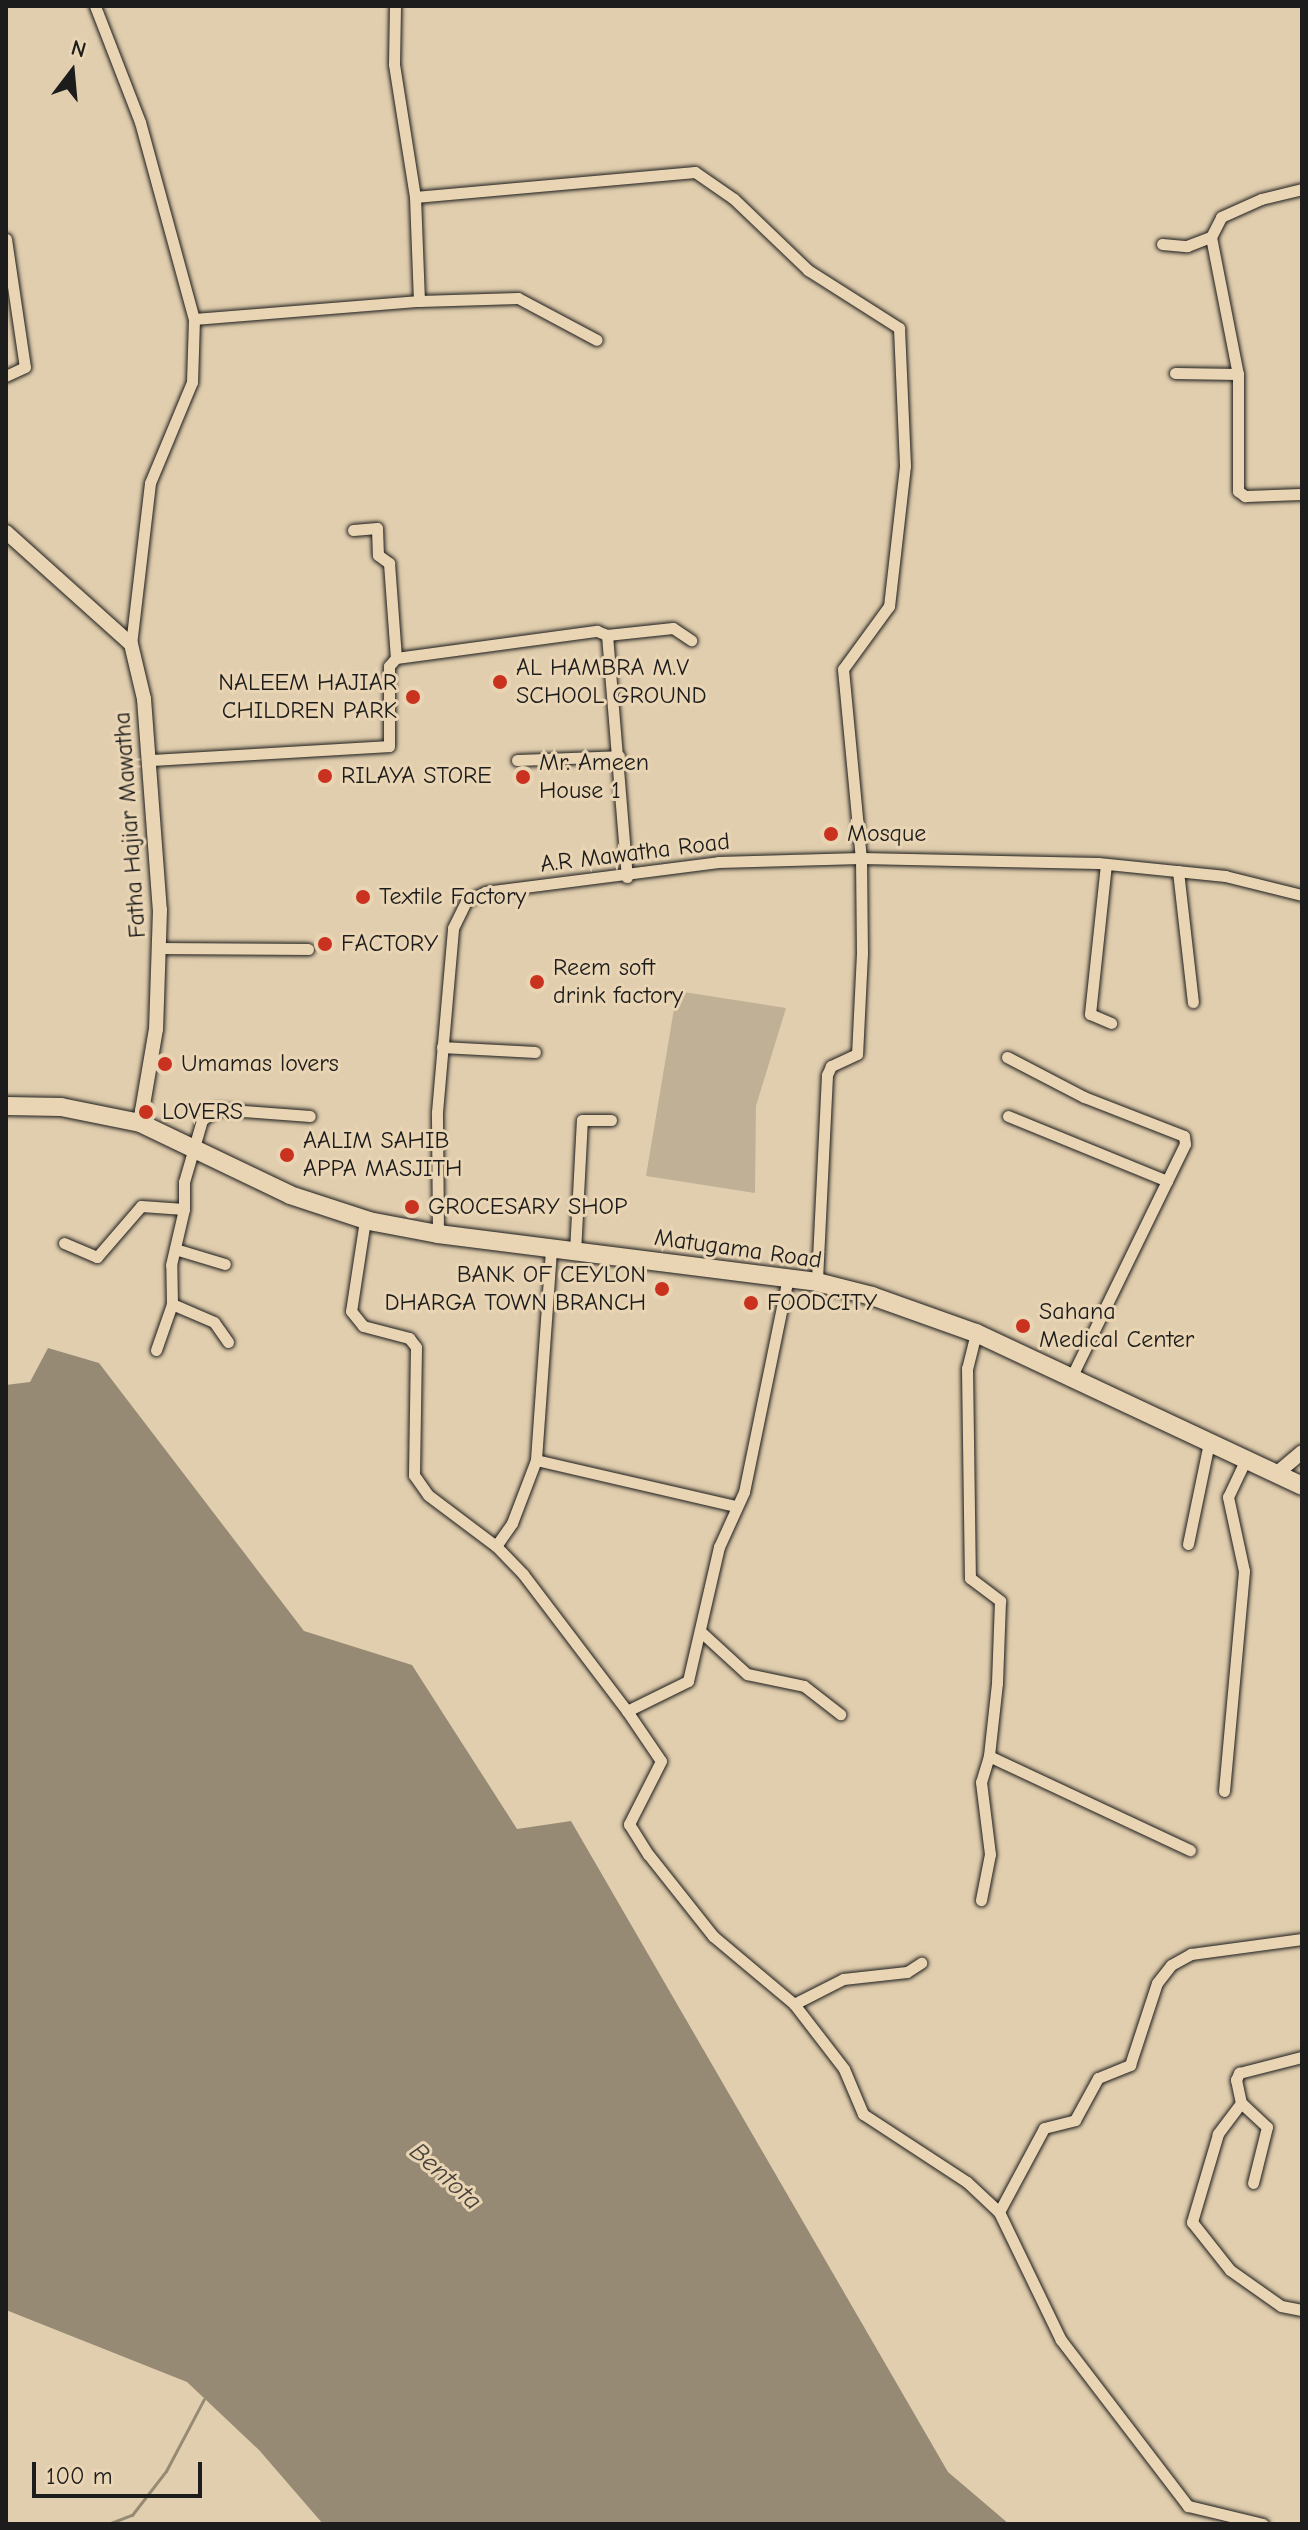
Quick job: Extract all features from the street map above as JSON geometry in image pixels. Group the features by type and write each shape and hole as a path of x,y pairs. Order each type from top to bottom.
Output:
{"main road":[{"name":"Matugama Road","path":"6,1106 61,1107 140,1123 290,1195 365,1220 551,1250 817,1282 976,1333 1302,1486"}],"street":[{"path":"95,6 140,122 194,319 192,382 150,483 131,644"},
{"path":"395,6 394,64 415,197 419,301"},
{"path":"415,197 695,172 734,199 808,270 899,328 905,466 889,606 843,669 861,858 857,1054 831,1066 827,1075 817,1282"},
{"path":"1302,189 1261,199 1221,217 1211,237 1238,374 1238,491 1245,496 1302,494"},
{"path":"1162,244 1187,246 1211,237"},
{"path":"6,239 25,367 6,376"},
{"path":"194,319 419,301 518,298 597,340"},
{"path":"1175,373 1238,374"},
{"path":"353,530 377,528 378,555 389,563 396,658"},
{"path":"6,532 131,644"},
{"path":"153,760 389,746 389,666 396,658 597,631 607,635 673,628 691,640"},
{"path":"607,635 627,877"},
{"name":"Fatha Hajiar Mawatha","path":"131,644 153,760 160,948 156,1029 140,1123"},
{"path":"517,760 619,756"},
{"name":"A.R Mawatha Road","path":"438,1234 437,1112 453,928 466,901 485,892 627,877 718,862 861,858 1106,864 1225,876 1302,895"},
{"path":"1106,864 1090,1014 1111,1023"},
{"path":"1178,871 1193,1002"},
{"path":"160,948 308,949"},
{"path":"442,1047 535,1052"},
{"path":"1007,1057 1084,1097 1184,1136 1167,1181 1072,1376"},
{"path":"156,1350 172,1304 175,1249 193,1148 207,1112 310,1116"},
{"path":"1008,1116 1167,1181"},
{"path":"575,1252 582,1120 611,1120"},
{"path":"64,1243 97,1257 141,1206 184,1209"},
{"path":"365,1220 351,1311 363,1326 409,1338 416,1347 414,1475 428,1495 496,1546 568,1628 661,1761 629,1824 713,1936 794,2004 844,2069 863,2114 967,2182 999,2212 1061,2340 1188,2506 1263,2524"},
{"path":"175,1249 225,1264"},
{"path":"496,1546 512,1523 536,1460 551,1250"},
{"path":"627,1711 688,1681 719,1547 735,1506 744,1492 788,1278"},
{"path":"172,1304 214,1322 228,1342"},
{"path":"976,1333 967,1368 970,1578 1000,1601 989,1756 981,1782 990,1854 981,1900"},
{"path":"1188,1544 1209,1443"},
{"path":"1276,1474 1302,1452"},
{"path":"1224,1791 1244,1571 1228,1497 1246,1459"},
{"path":"536,1460 735,1506"},
{"path":"700,1631 747,1674 804,1686 840,1714"},
{"path":"989,1756 1190,1850"},
{"path":"999,2212 1044,2128 1075,2120 1098,2078 1130,2065 1157,1983 1171,1965 1191,1954 1302,1939"},
{"path":"794,2004 843,1979 907,1972 921,1963"},
{"path":"1253,2183 1267,2127 1241,2103 1235,2085 1239,2073 1302,2058"},
{"path":"1241,2103 1218,2134 1192,2222 1230,2270 1281,2306 1302,2310"}],"shaded area":[{"path":"677,991 786,1008 756,1106 755,1193 646,1176"}],"water":[{"name":"Bentota","path":"48,1348 99,1363 304,1631 412,1665 517,1829 571,1821 948,2472 1009,2524 323,2524 259,2450 187,2382 6,2310 6,1385 30,1382"}],"waterway":[{"path":"108,2524 132,2515 166,2471 204,2399"}],"place":[{"name":"AL HAMBRA M.V SCHOOL GROUND","path":"500,682"},
{"name":"NALEEM HAJIAR CHILDREN PARK","path":"413,697"},
{"name":"RILAYA STORE","path":"325,776"},
{"name":"Mr. Ameen House 1","path":"523,777"},
{"name":"Mosque","path":"831,834"},
{"name":"Textile Factory","path":"363,897"},
{"name":"FACTORY","path":"325,944"},
{"name":"Reem soft drink factory","path":"537,982"},
{"name":"Umamas lovers","path":"165,1064"},
{"name":"LOVERS","path":"146,1112"},
{"name":"AALIM SAHIB APPA MASJITH","path":"287,1155"},
{"name":"GROCESARY SHOP","path":"412,1207"},
{"name":"BANK OF CEYLON DHARGA TOWN BRANCH","path":"662,1289"},
{"name":"FOODCITY","path":"751,1303"},
{"name":"Sahana Medical Center","path":"1023,1326"}]}
